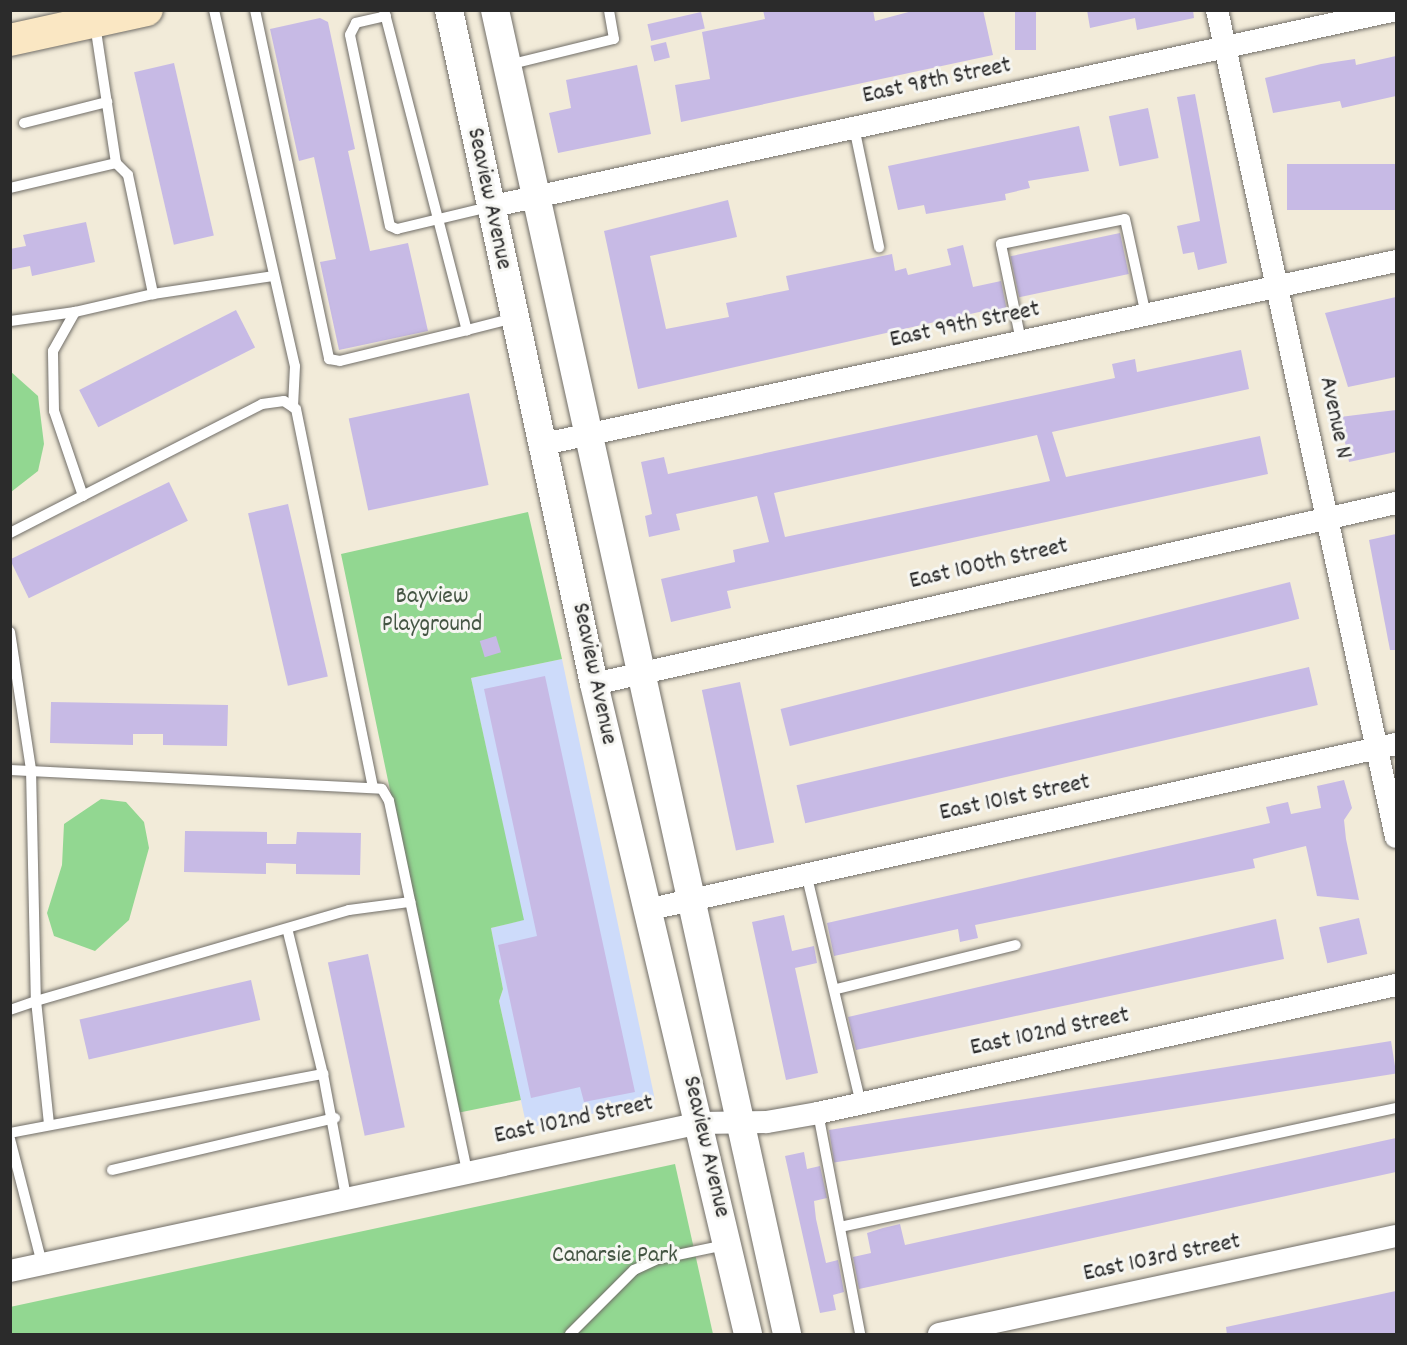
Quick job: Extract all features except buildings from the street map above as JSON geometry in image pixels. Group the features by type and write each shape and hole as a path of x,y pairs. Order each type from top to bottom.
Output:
{"main road":[{"path":"10,40 147,10"}],"street":[{"name":"Seaview Avenue","path":"449,10 489,207 544,444 594,684 646,910 700,1123 748,1335"},
{"name":"Seaview Avenue","path":"495,10 787,1335"},
{"name":"Avenue N","path":"1216,10 1328,518 1387,746 1396,837"},
{"name":"East 98th Street","path":"489,207 1396,10"},
{"name":"East 99th Street","path":"544,444 1396,261"},
{"name":"East 100th Street","path":"594,684 642,670 1396,503"},
{"name":"East 101st Street","path":"646,910 691,896 1387,746"},
{"name":"East 102nd Street","path":"10,1271 467,1171 700,1123 739,1122 818,1113 1396,985"},
{"name":"East 103rd Street","path":"939,1335 1396,1236"}],"lane":[{"path":"214,10 295,366 293,406 324,535 373,787 389,801 467,1171"},
{"path":"255,10 329,358 340,361 515,318"},
{"path":"507,65 614,39 609,10"},
{"path":"467,330 438,221 385,14 356,23 350,35 387,215 397,229 438,221 489,207"},
{"path":"95,22 116,163 128,176 153,294"},
{"path":"24,123 107,102"},
{"path":"854,127 879,247"},
{"path":"10,188 116,163"},
{"path":"1021,341 1001,244 1125,219 1146,315"},
{"path":"10,321 75,312 153,294 273,276"},
{"path":"75,312 53,351 51,381 69,465 83,496"},
{"path":"10,533 262,405 284,401 293,406"},
{"path":"10,632 31,769 36,1001 49,1124"},
{"path":"10,770 31,769 373,787"},
{"path":"806,871 837,989 861,1103"},
{"path":"10,1010 288,932 349,910 410,902"},
{"path":"288,932 335,1118 346,1197"},
{"path":"837,989 1016,945"},
{"path":"10,1133 323,1074"},
{"path":"840,1227 1396,1107"},
{"path":"818,1113 860,1335"},
{"path":"112,1170 335,1118"},
{"path":"10,1139 42,1264"},
{"path":"570,1335 634,1270 658,1259 728,1245"}],"shaded area":[{"path":"562,659 655,1100 527,1128 499,1001 503,989 491,928 523,920 471,678"}],"green space":[{"path":"10,371 38,396 44,444 38,471 11,492"},
{"name":"Bayview Playground","path":"528,512 562,659 471,678 524,920 491,928 503,989 499,1001 521,1100 457,1113 341,554"},
{"path":"101,799 126,802 144,822 149,848 129,920 95,951 54,936 47,913 62,865 64,824"},
{"name":"Canarsie Park","path":"675,1164 713,1334 11,1334 10,1307"}]}
